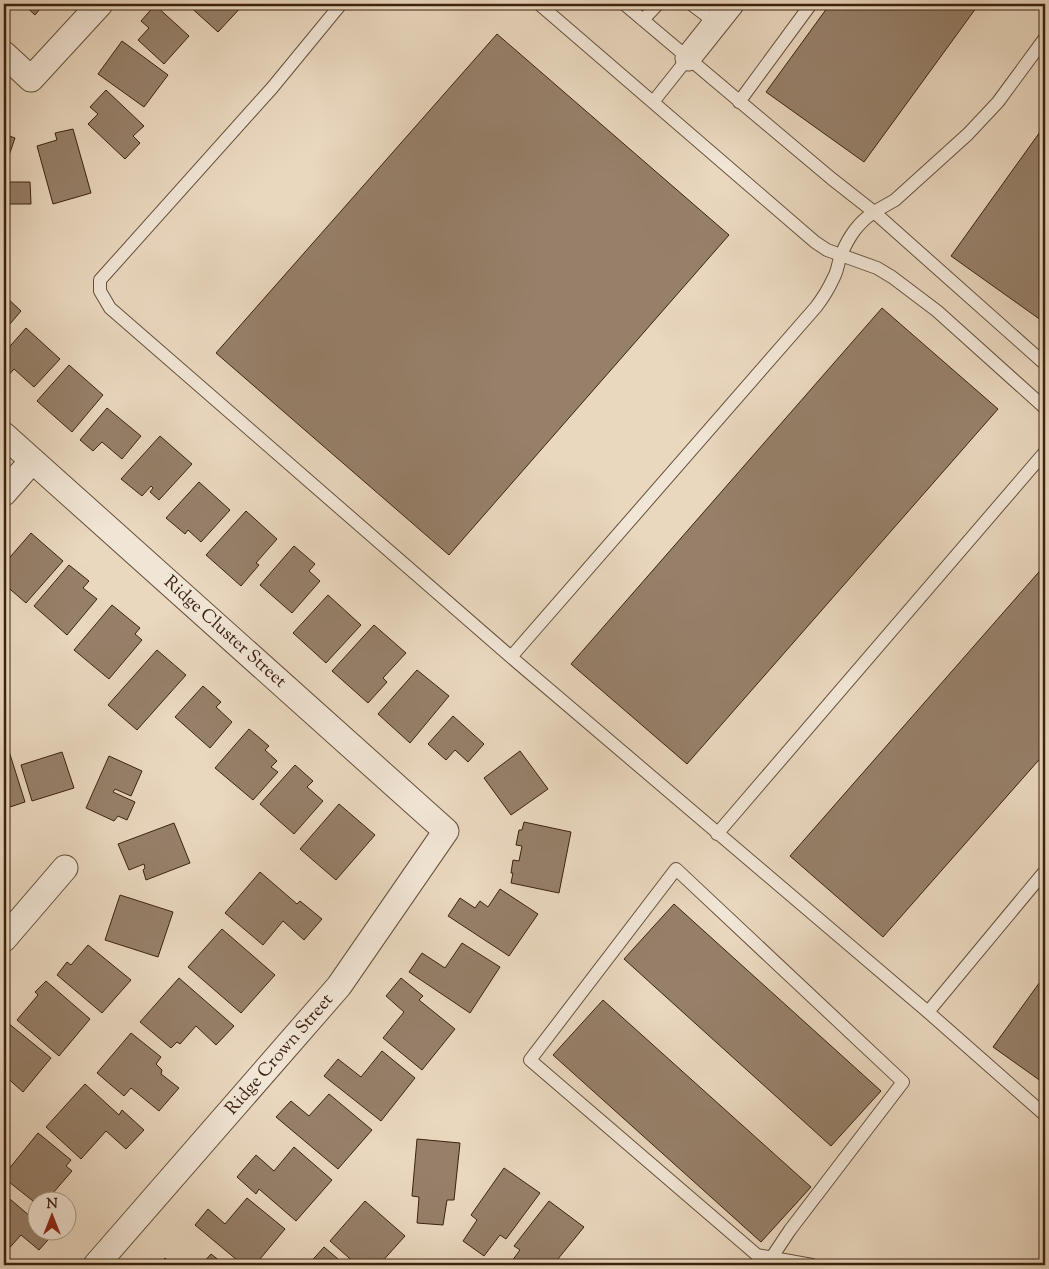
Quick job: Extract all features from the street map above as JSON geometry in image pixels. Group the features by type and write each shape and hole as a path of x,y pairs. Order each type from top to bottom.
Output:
{"street":[{"path":"4,54 31,79 100,4"},
{"path":"688,58 723,13"},
{"name":"Ridge Cluster Street","path":"4,435 446,831"},
{"path":"4,493 32,461"},
{"name":"Ridge Crown Street","path":"96,1265 339,986 446,831"},
{"path":"4,939 65,868"}],"lane":[{"path":"341,4 272,88 100,280 100,291 110,308 510,657 928,1012 1045,1115"},
{"path":"539,4 815,242 841,255 876,268 892,277 937,311 1045,408"},
{"path":"624,4 739,102 874,212 1045,364"},
{"path":"643,20 658,4"},
{"path":"691,4 723,13"},
{"path":"739,102 811,4"},
{"path":"510,657 816,307 836,275 841,255 861,221 895,200 968,134 998,102 1045,38"},
{"path":"653,102 688,58"},
{"path":"717,834 1045,452"},
{"path":"772,1257 790,1230 903,1082 676,868 530,1060 757,1255 812,1265"},
{"path":"928,1012 1045,872"}],"building":[{"path":"23,4 44,4 35,15"},
{"path":"187,4 244,4 218,32"},
{"path":"830,4 979,4 864,162 766,92"},
{"path":"155,5 189,36 164,64 138,40 149,28 141,21"},
{"path":"497,34 729,235 449,555 216,353"},
{"path":"122,41 168,75 144,107 98,74"},
{"path":"106,90 144,126 133,136 140,143 125,159 88,124 98,114 90,107"},
{"path":"1045,125 1045,323 951,256"},
{"path":"73,129 91,193 53,204 37,146 57,140 55,133"},
{"path":"4,134 15,138 4,170"},
{"path":"8,182 30,182 31,204 8,204"},
{"path":"4,295 21,311 4,331"},
{"path":"882,308 998,409 687,764 571,664"},
{"path":"26,328 60,359 34,387 14,369 7,377 4,374 4,353"},
{"path":"69,365 103,395 72,432 37,401"},
{"path":"107,408 141,436 122,459 102,442 93,451 80,440"},
{"path":"160,436 192,464 159,500 150,492 153,488 151,486 142,496 121,479"},
{"path":"199,482 230,510 201,542 188,530 185,534 166,518"},
{"path":"246,511 277,539 256,563 259,565 241,586 206,555"},
{"path":"31,533 63,561 26,603 4,584 4,564"},
{"path":"294,546 315,564 309,571 320,581 292,613 260,585"},
{"path":"69,565 89,581 83,588 97,599 67,635 34,606"},
{"path":"1045,565 1045,753 883,937 790,856"},
{"path":"328,595 361,625 326,663 293,633"},
{"path":"112,605 140,628 135,634 142,640 109,679 74,650"},
{"path":"374,625 406,653 383,678 387,682 368,703 332,671"},
{"path":"157,650 186,675 137,730 108,705"},
{"path":"417,670 449,696 410,743 378,714"},
{"path":"203,686 221,702 216,707 232,722 210,748 175,717"},
{"path":"453,716 484,744 468,762 455,750 446,760 428,744"},
{"path":"249,729 269,746 265,750 277,761 271,767 278,772 253,800 215,768"},
{"path":"8,748 25,802 4,809 4,749"},
{"path":"520,751 548,789 511,815 484,778"},
{"path":"62,752 74,788 32,801 21,765"},
{"path":"109,756 142,771 131,796 115,789 113,792 135,802 127,820 118,816 114,821 86,808"},
{"path":"295,765 313,781 307,787 323,801 294,834 260,804"},
{"path":"339,804 375,835 336,880 300,849"},
{"path":"524,822 571,832 559,893 511,883 513,860 519,861 522,846 516,845 519,830 522,830"},
{"path":"174,823 190,863 146,880 143,870 145,868 144,864 129,870 118,844"},
{"path":"260,872 297,904 300,901 322,919 304,940 283,921 263,945 225,913"},
{"path":"500,889 538,914 509,956 448,916 460,898 475,908 480,901 488,907"},
{"path":"120,895 173,912 158,957 105,940"},
{"path":"674,904 881,1091 831,1146 624,959"},
{"path":"222,929 275,975 241,1013 188,967"},
{"path":"462,943 500,967 470,1013 409,972 422,953 445,968"},
{"path":"88,945 131,980 102,1013 57,975 67,962 71,965"},
{"path":"1045,975 1045,1084 993,1047"},
{"path":"179,978 234,1026 216,1045 196,1026 180,1044 177,1042 171,1048 140,1022"},
{"path":"401,978 423,996 419,1000 455,1029 422,1070 383,1038 404,1012 386,996"},
{"path":"46,981 90,1019 59,1056 17,1020 38,995 35,992"},
{"path":"603,1000 811,1187 761,1242 553,1055"},
{"path":"8,1023 51,1058 23,1092 4,1075 4,1059 6,1056 4,1055 4,1029"},
{"path":"131,1033 161,1057 156,1064 162,1070 161,1074 179,1088 159,1111 131,1088 124,1096 97,1073"},
{"path":"382,1051 415,1078 381,1121 324,1076 338,1059 361,1077"},
{"path":"85,1084 119,1115 122,1110 144,1130 126,1149 106,1131 81,1159 46,1127"},
{"path":"329,1094 372,1130 338,1169 276,1117 291,1101 309,1116"},
{"path":"38,1133 71,1160 66,1166 72,1171 54,1192 28,1192 28,1197 4,1178 4,1175"},
{"path":"417,1139 460,1143 454,1200 447,1200 443,1225 417,1223 419,1197 412,1196"},
{"path":"294,1147 332,1180 296,1221 259,1189 256,1194 237,1177 256,1155 274,1171"},
{"path":"504,1168 540,1193 506,1239 500,1235 484,1256 463,1241 477,1220 471,1215"},
{"path":"4,1194 28,1214 28,1241 21,1235 4,1254"},
{"path":"247,1198 285,1229 255,1265 243,1265 195,1225 208,1209 225,1224"},
{"path":"365,1201 405,1236 379,1265 357,1265 330,1241"},
{"path":"549,1201 584,1227 553,1265 509,1265 520,1250 514,1246"},
{"path":"29,1242 46,1242 39,1250"},
{"path":"324,1247 345,1265 308,1265"},
{"path":"211,1254 225,1265 201,1265"},
{"path":"165,1258 173,1265 158,1265"}]}
